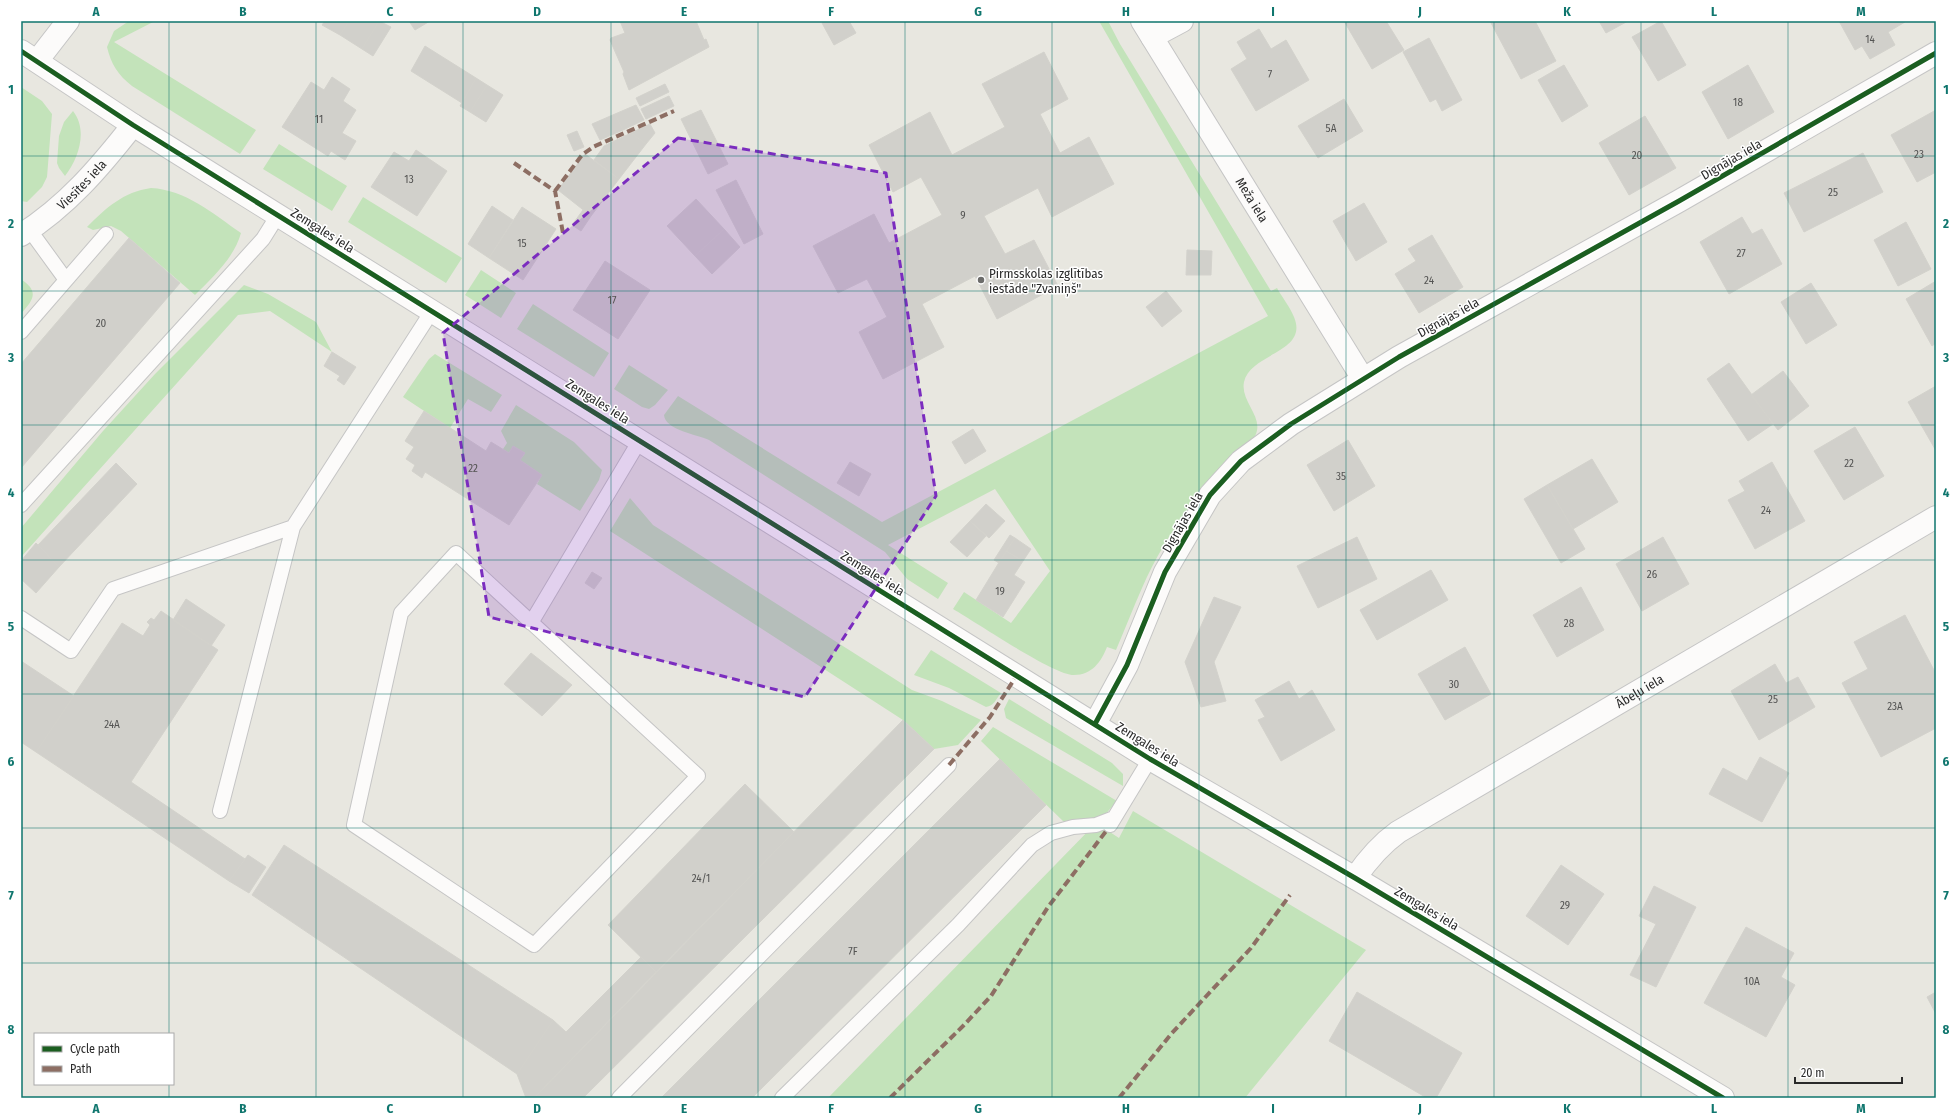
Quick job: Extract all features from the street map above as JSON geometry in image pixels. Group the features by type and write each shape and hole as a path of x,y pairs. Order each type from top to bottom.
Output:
{"street":[{"path":"29,56 68,21"},
{"path":"1147,29 1182,21"},
{"name":"Meža iela","path":"1147,29 1363,379"},
{"name":"Dignājas iela","path":"1095,724 1127,665 1166,572 1210,494 1241,461 1291,424 1398,357 1679,201 1936,53"},
{"name":"Zemgales iela","path":"29,56 133,124 278,215 1150,759 1356,878 1723,1098"},
{"name":"Viesītes iela","path":"25,232 74,195 104,162 133,124"},
{"name":"Ābeļu iela","path":"1356,878 1368,859 1381,845 1398,832 1936,517"}],"lane":[{"path":"21,505 263,239 278,215"},
{"path":"25,232 66,280"},
{"path":"21,332 106,234"},
{"path":"220,811 293,527 432,311"},
{"path":"531,623 640,440"},
{"path":"21,618 71,651 113,589 293,527"},
{"path":"456,553 531,623 698,776 534,945 354,825 401,613 456,553"},
{"path":"1107,830 1150,759"},
{"path":"619,1098 948,765"},
{"path":"782,1098 958,925 1032,845 1051,833 1073,826 1096,825 1114,818"}],"highlighted area":[{"path":"678,138 886,173 936,496 805,697 489,617 443,333"}],"green space":[{"path":"129,21 155,21 114,42 256,130 240,154 132,86 123,78 113,64 107,47 114,31"},
{"path":"1099,21 1108,21 1120,44 1271,291 1277,288 1288,306 1294,317 1296,329 1293,338 1286,346 1256,365 1248,372 1244,382 1245,396 1257,422 1255,436 1237,452 1205,487 1190,506 1164,545 1152,566 1116,650 1107,647 1102,658 1095,667 1086,673 1074,675 1049,667 953,609 964,592 1011,623 1050,571 995,489 888,545 948,583 938,599 907,579 885,552 709,440 670,425 664,415 678,396 882,522 1268,316"},
{"path":"21,87 42,101 52,114 47,177 42,187 27,202 21,201"},
{"path":"73,111 78,119 80,127 80,144 78,153 65,176 57,163 59,136 64,122"},
{"path":"279,144 347,186 332,211 263,169"},
{"path":"151,188 176,193 187,198 209,210 241,233 238,242 228,259 216,274 195,295 121,231 111,226 93,230 87,227 108,207 123,197"},
{"path":"363,197 462,258 446,283 348,222"},
{"path":"481,270 516,293 501,318 465,295"},
{"path":"21,279 31,288 33,296 21,314"},
{"path":"244,285 268,294 316,322 332,352 270,311 238,315 21,557 21,528 103,431 155,374"},
{"path":"533,304 609,353 594,377 517,329"},
{"path":"435,354 502,395 491,412 468,399 450,428 403,397 429,359"},
{"path":"629,365 668,390 655,405 649,409 642,407 614,389"},
{"path":"516,405 574,442 602,470 599,480 580,511 537,484 542,475 520,460 525,453 513,446 509,453 503,449 507,443 501,431"},
{"path":"630,498 653,525 912,690 942,701 981,720 958,745 934,749 903,720 610,531"},
{"path":"931,650 1001,693 993,704 986,707 949,688 914,675"},
{"path":"1009,699 1112,763 1123,774 1123,786 1006,718 1004,709"},
{"path":"993,727 1117,801 1103,817 1065,823 981,741"},
{"path":"1133,811 1366,950 1245,1098 828,1098 1096,823 1119,838"}],"building":[{"path":"325,21 349,21 340,35 322,25"},
{"path":"349,21 379,21 362,49 340,35"},
{"path":"379,21 391,27 373,56 362,49"},
{"path":"409,21 430,21 415,30"},
{"path":"620,21 696,21 704,40 706,39 709,47 629,90 623,74 624,72 610,40 611,38 625,33"},
{"path":"826,21 849,21 856,33 834,45 822,23"},
{"path":"1344,21 1386,21 1404,50 1372,69"},
{"path":"1490,21 1535,21 1556,61 1521,79"},
{"path":"1599,21 1628,21 1606,33"},
{"path":"1661,21 1686,65 1658,81 1632,37"},
{"path":"1839,21 1905,22 1888,32 1895,45 1870,59 1862,46 1855,50"},
{"path":"1259,29 1271,49 1286,40 1309,80 1256,111 1231,69 1247,59 1237,42"},
{"path":"1429,38 1462,100 1442,111 1436,99 1430,102 1403,52"},
{"path":"425,46 476,78 462,103 411,71"},
{"path":"1044,52 1068,99 1040,114 1060,153 1089,137 1114,184 1052,217 1038,188 984,216 1005,254 1034,240 1058,286 997,319 975,276 922,304 944,347 883,379 859,332 887,317 867,279 838,293 813,246 874,214 889,243 942,215 921,177 893,192 869,145 930,112 952,155 1005,127 982,84"},
{"path":"1564,65 1588,106 1562,122 1538,80"},
{"path":"1748,65 1774,112 1728,139 1702,92"},
{"path":"332,77 350,89 343,101 356,110 342,133 356,141 345,160 331,151 328,156 282,127 311,82 324,90"},
{"path":"476,78 487,85 470,112 460,106"},
{"path":"665,84 669,92 640,106 636,98"},
{"path":"487,85 503,95 486,122 470,112"},
{"path":"669,96 674,106 646,119 641,109"},
{"path":"1344,99 1363,131 1318,158 1298,126"},
{"path":"636,105 644,120 623,130 615,114"},
{"path":"701,110 728,164 708,174 681,119"},
{"path":"1936,110 1936,172 1917,182 1891,135"},
{"path":"615,114 623,130 600,140 592,124"},
{"path":"1645,116 1676,168 1629,195 1599,143"},
{"path":"650,124 655,133 646,144 631,133"},
{"path":"577,131 584,147 574,151 567,135"},
{"path":"631,133 646,144 619,179 594,160 604,146"},
{"path":"416,150 447,171 417,216 371,187 394,152 409,161"},
{"path":"1863,153 1883,192 1804,232 1784,193"},
{"path":"585,154 619,179 591,216 558,190"},
{"path":"736,180 763,234 744,244 716,190"},
{"path":"696,199 724,229 695,256 667,226"},
{"path":"1364,203 1387,242 1356,261 1333,221"},
{"path":"492,206 513,220 489,258 468,244"},
{"path":"522,207 556,229 523,280 489,258"},
{"path":"583,210 591,216 581,231 572,225"},
{"path":"1742,217 1752,234 1762,229 1782,264 1729,294 1700,242"},
{"path":"1906,222 1931,269 1898,286 1874,240"},
{"path":"724,229 740,247 712,274 695,256"},
{"path":"1432,235 1463,287 1419,313 1395,274 1416,261 1408,249"},
{"path":"129,238 180,283 21,468 21,364"},
{"path":"1187,250 1212,251 1211,275 1186,275"},
{"path":"605,261 650,290 618,339 573,310"},
{"path":"1936,281 1936,343 1932,346 1906,299"},
{"path":"1811,283 1837,325 1806,344 1781,302"},
{"path":"1166,291 1182,311 1162,327 1146,307"},
{"path":"332,352 356,367 344,385 337,380 340,376 324,366"},
{"path":"1729,363 1773,424 1748,441 1707,379"},
{"path":"1783,371 1809,406 1778,430 1751,395"},
{"path":"1936,386 1936,448 1935,449 1908,402"},
{"path":"424,411 486,451 491,442 509,453 513,446 525,453 520,460 542,475 509,525 425,472 422,478 412,471 415,465 406,459 414,447 405,441"},
{"path":"1855,427 1884,476 1844,500 1814,451"},
{"path":"973,429 986,451 965,464 952,442"},
{"path":"1348,440 1375,486 1334,511 1307,465"},
{"path":"1592,459 1618,502 1573,529 1547,485"},
{"path":"850,462 871,474 859,496 837,483"},
{"path":"1772,462 1805,521 1755,549 1728,500 1745,491 1739,481"},
{"path":"116,463 137,484 59,567 38,545"},
{"path":"1547,485 1585,549 1561,563 1524,499"},
{"path":"986,504 1005,521 989,538 970,521"},
{"path":"970,521 986,536 967,557 950,542"},
{"path":"1010,535 1015,538 999,563 994,560"},
{"path":"1357,537 1377,579 1318,608 1297,566"},
{"path":"1663,537 1689,584 1642,611 1616,564"},
{"path":"1015,538 1031,549 1023,561 1006,551"},
{"path":"36,543 59,567 36,593 21,579 21,561"},
{"path":"1006,551 1023,561 1014,575 1025,582 1003,617 976,600"},
{"path":"1431,570 1448,600 1377,640 1360,610"},
{"path":"592,572 602,578 594,589 585,583"},
{"path":"1581,587 1604,630 1557,657 1533,615"},
{"path":"1214,597 1241,607 1214,662 1226,701 1201,707 1185,662"},
{"path":"186,599 225,625 211,646 173,620"},
{"path":"161,611 218,650 131,782 245,859 229,881 36,752 122,623 143,636 150,625 147,622 151,618 154,620"},
{"path":"1905,615 1936,674 1936,728 1881,757 1842,683 1868,669 1854,642"},
{"path":"1465,647 1491,694 1445,720 1418,674"},
{"path":"531,653 572,685 542,716 504,684"},
{"path":"21,661 74,696 36,752 21,742"},
{"path":"1775,664 1786,683 1798,677 1815,707 1759,740 1731,691"},
{"path":"1289,681 1299,699 1312,690 1335,730 1281,761 1258,720 1265,717 1255,700"},
{"path":"903,720 934,749 583,1098 534,1098"},
{"path":"1760,757 1789,773 1762,822 1709,794 1723,768 1747,781"},
{"path":"1000,759 1046,805 752,1098 661,1098"},
{"path":"745,784 794,832 656,972 608,925"},
{"path":"284,845 553,1020 517,1074 252,895"},
{"path":"248,855 266,867 249,893 229,881"},
{"path":"1561,865 1604,894 1568,945 1526,916"},
{"path":"1654,886 1696,907 1656,987 1630,975 1656,924 1639,916"},
{"path":"1746,927 1794,953 1781,977 1795,985 1766,1037 1704,1003"},
{"path":"641,957 656,972 534,1098 526,1098 517,1074 553,1020 566,1032"},
{"path":"1357,992 1462,1053 1436,1098 1427,1098 1329,1041"},
{"path":"1936,992 1936,1014 1927,997"}],"marked path":[{"path":"555,191 582,155 593,147 674,111"},
{"path":"514,163 555,191 563,233"},
{"path":"949,765 990,717 1017,675"},
{"path":"890,1098 964,1025 991,996 1048,907 1107,830"},
{"path":"1119,1098 1172,1033 1251,948 1290,895"}],"cycle path":[{"path":"21,51 133,125 1150,759 1355,878 1723,1098"},
{"path":"1095,724 1127,665 1165,572 1210,495 1241,461 1291,424 1399,357 1679,201 1936,53"}],"place":[{"name":"Pirmsskolas izglītības iestāde \"Zvaniņš\"","path":"981,280"}]}
